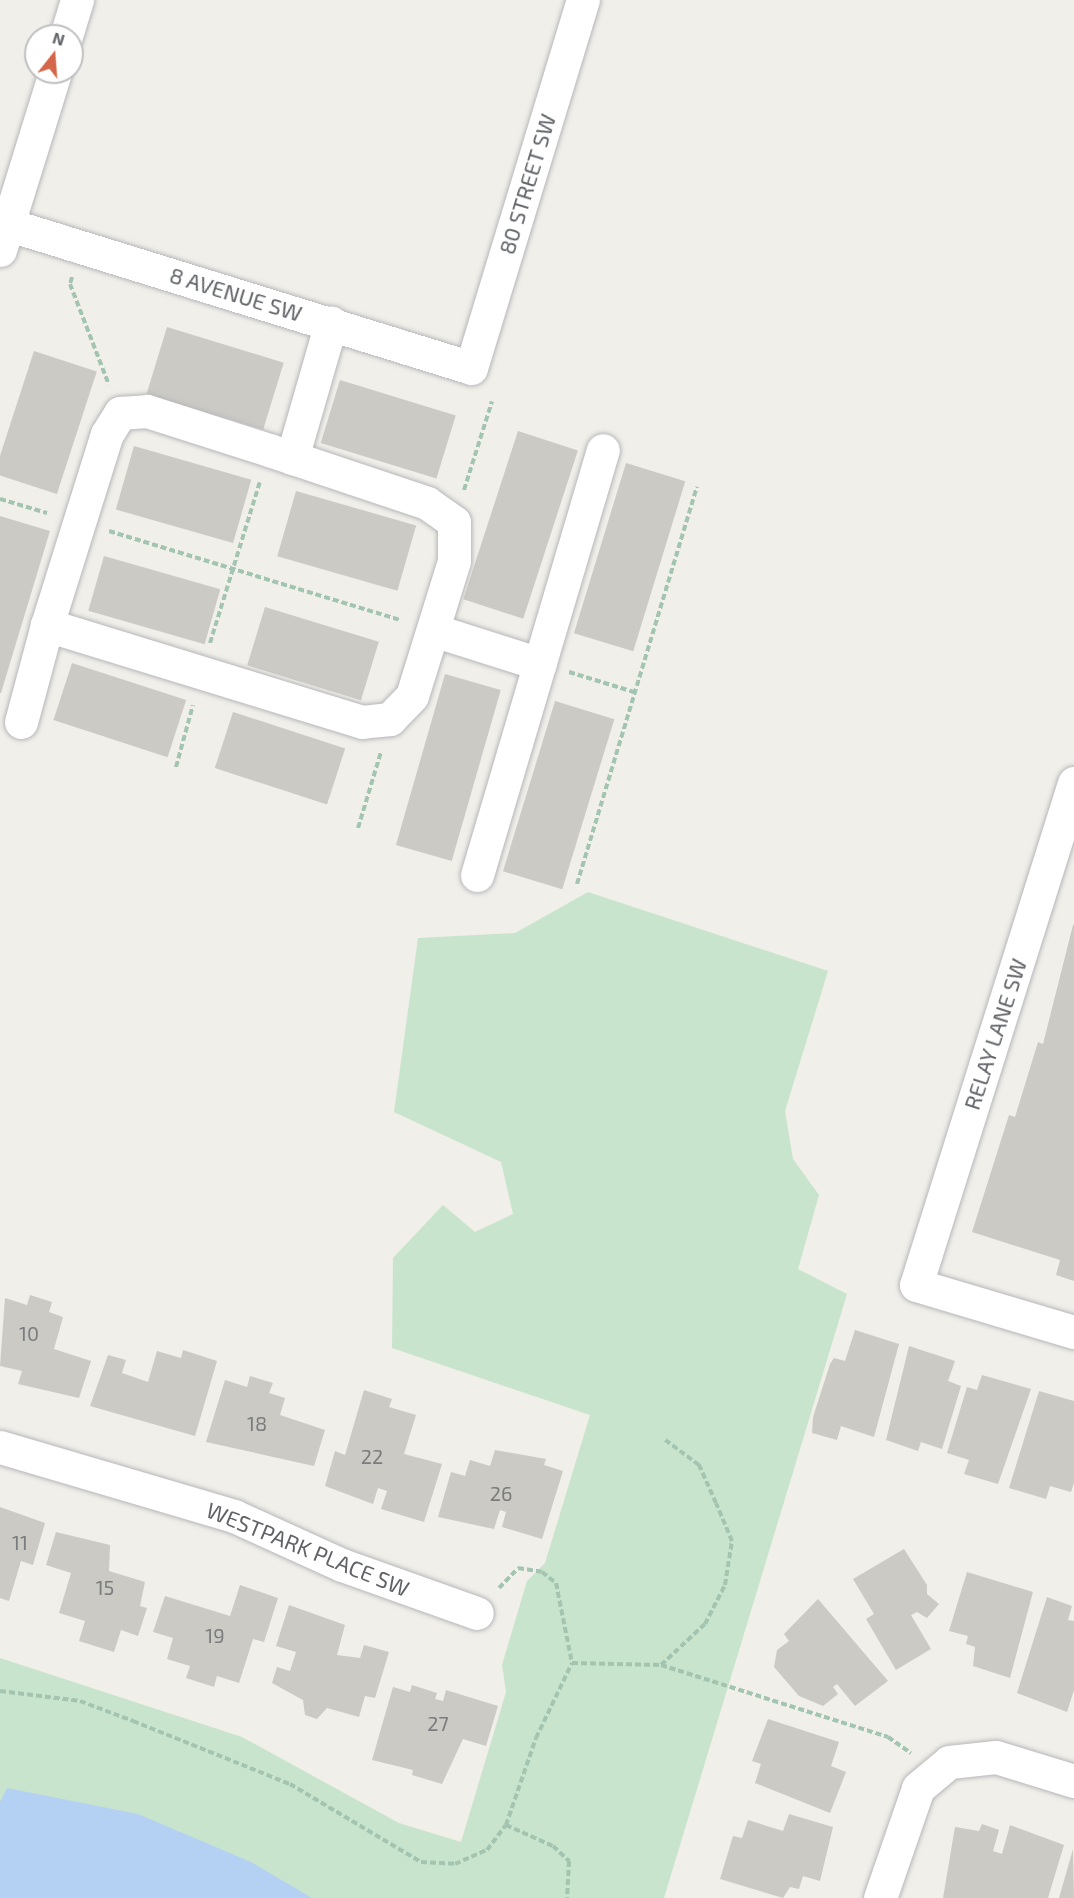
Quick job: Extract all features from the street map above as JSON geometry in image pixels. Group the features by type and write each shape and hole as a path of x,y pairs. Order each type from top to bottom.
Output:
{"street":[{"path":"70,24 77,0"},
{"name":"80 STREET SW","path":"471,368 583,0"},
{"path":"3,232 51,84"},
{"name":"8 AVENUE SW","path":"3,232 81,247 471,368"},
{"path":"280,454 331,323"},
{"path":"21,722 47,625 111,422 120,413 147,411 280,454 427,503 454,522 454,561 412,696 390,719 362,722 47,625"},
{"path":"477,875 603,450"},
{"path":"433,630 540,664"},
{"name":"RELAY LANE SW","path":"1074,783 916,1285 1074,1332"},
{"name":"WESTPARK PLACE SW","path":"0,1447 234,1516 342,1565 477,1613"},
{"path":"880,1898 909,1807 935,1770 962,1757 996,1757 1074,1781"}],"path":[{"path":"81,247 70,284 120,413"},
{"path":"454,522 492,401"},
{"path":"176,767 201,672 233,569 280,454"},
{"path":"577,884 697,487"},
{"path":"0,499 433,630"},
{"path":"540,664 634,692"},
{"path":"358,828 390,719"},
{"path":"661,1665 705,1624 725,1585 732,1541 699,1465 664,1439"},
{"path":"0,1691 80,1701 290,1784 421,1862 455,1864 487,1850 506,1825 536,1738 572,1663 560,1592 542,1572 518,1568 477,1613"},
{"path":"572,1663 661,1665 888,1737 935,1770"},
{"path":"506,1825 553,1846 569,1861 567,1898"}],"green space":[{"path":"588,892 828,971 785,1111 793,1159 819,1195 798,1269 847,1294 664,1898 0,1898 0,1658 242,1737 399,1823 461,1842 506,1692 502,1665 527,1581 545,1563 590,1415 392,1348 393,1258 443,1205 475,1232 513,1214 501,1162 394,1112 418,938 515,933"}],"water":[{"path":"7,1788 138,1814 251,1862 312,1898 0,1898 0,1802"}],"building":[{"path":"167,327 284,363 263,430 147,394"},
{"path":"34,351 97,371 57,494 0,476 0,456"},
{"path":"340,380 456,415 436,478 321,443"},
{"path":"518,431 578,450 523,619 463,599"},
{"path":"134,446 251,480 233,543 116,509"},
{"path":"626,463 685,481 633,651 574,633"},
{"path":"296,491 416,525 397,591 277,556"},
{"path":"0,516 50,531 1,693 0,693"},
{"path":"104,556 220,589 205,644 88,611"},
{"path":"265,607 379,642 361,700 247,665"},
{"path":"72,663 186,700 168,757 53,720"},
{"path":"445,674 501,690 452,861 396,845"},
{"path":"555,701 614,719 562,889 503,871"},
{"path":"233,712 345,748 327,805 215,768"},
{"path":"1073,925 1074,1281 1056,1275 1060,1260 972,1232 1009,1115 1015,1117 1038,1042 1043,1044"},
{"path":"30,1295 52,1302 49,1312 63,1317 54,1349 91,1361 79,1398 18,1384 22,1371 0,1366 5,1298 27,1305"},
{"path":"855,1330 899,1344 874,1437 841,1426 837,1440 812,1433 813,1417 830,1364 834,1358 845,1361"},
{"path":"909,1346 955,1361 948,1381 961,1386 942,1449 921,1442 918,1451 886,1440"},
{"path":"183,1350 217,1361 195,1436 90,1406 108,1355 126,1360 122,1373 148,1382 157,1351 181,1358"},
{"path":"982,1375 1031,1389 998,1484 964,1474 969,1460 947,1453 967,1387 977,1390"},
{"path":"250,1376 273,1383 269,1393 285,1398 280,1415 325,1430 314,1466 206,1442 225,1380 247,1387"},
{"path":"364,1390 392,1399 389,1407 416,1415 404,1454 442,1464 424,1522 381,1509 387,1491 378,1488 373,1504 325,1486 335,1451 345,1455"},
{"path":"1039,1391 1074,1401 1074,1483 1071,1492 1050,1486 1046,1499 1009,1488"},
{"path":"495,1450 546,1459 544,1465 563,1471 542,1539 502,1527 506,1512 500,1510 494,1529 438,1517 451,1472 465,1476 470,1460 490,1466"},
{"path":"0,1507 45,1523 33,1565 21,1561 9,1601 0,1598"},
{"path":"56,1532 110,1545 109,1571 145,1582 140,1606 147,1608 138,1636 121,1630 114,1652 79,1641 85,1621 59,1613 71,1573 46,1565"},
{"path":"904,1549 927,1585 927,1594 939,1604 927,1618 917,1612 911,1615 931,1649 896,1670 866,1619 874,1614 853,1579"},
{"path":"967,1572 1033,1592 1010,1678 973,1666 975,1647 966,1644 968,1636 949,1631"},
{"path":"240,1585 278,1598 264,1642 253,1639 239,1683 217,1676 214,1687 186,1678 190,1666 167,1659 173,1638 153,1632 165,1596 230,1616"},
{"path":"1047,1597 1072,1606 1068,1620 1074,1621 1074,1690 1067,1712 1017,1693"},
{"path":"818,1599 888,1681 855,1706 837,1684 833,1687 838,1694 823,1706 799,1696 774,1667 777,1650 789,1641 784,1634"},
{"path":"289,1605 345,1625 337,1655 360,1658 364,1645 389,1652 375,1698 365,1696 359,1717 327,1708 317,1719 305,1715 303,1700 272,1683 277,1667 290,1671 296,1652 276,1646"},
{"path":"412,1685 437,1693 435,1699 443,1701 446,1690 498,1706 486,1746 463,1739 442,1784 412,1775 413,1770 372,1760 393,1687 410,1692"},
{"path":"768,1719 839,1742 831,1766 846,1772 830,1813 755,1783 761,1764 752,1761"},
{"path":"789,1814 833,1827 820,1881 803,1876 799,1889 790,1887 783,1898 720,1879 733,1836 742,1838 748,1820 783,1831"},
{"path":"982,1824 999,1830 993,1851 1002,1854 1010,1825 1064,1845 1048,1898 943,1898 955,1827 979,1831"},
{"path":"1073,1849 1074,1898 1059,1898"}]}
